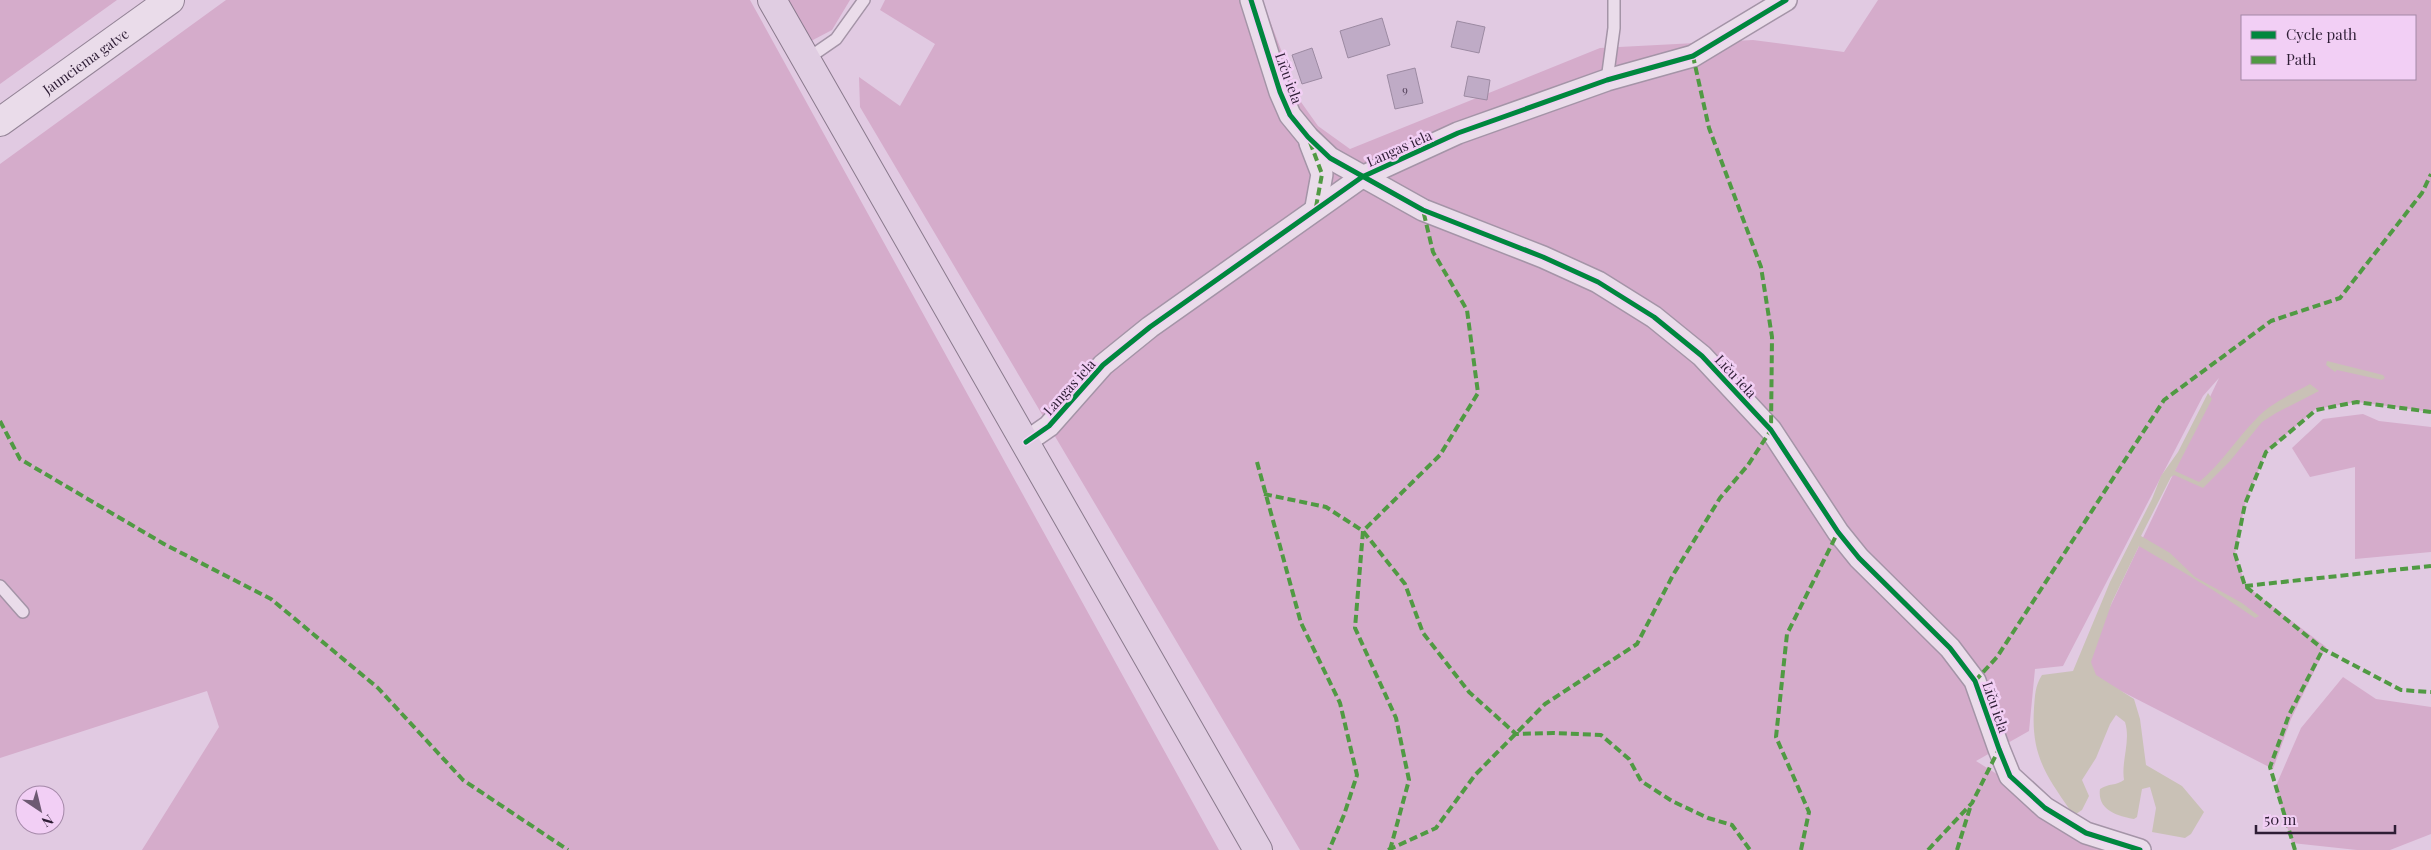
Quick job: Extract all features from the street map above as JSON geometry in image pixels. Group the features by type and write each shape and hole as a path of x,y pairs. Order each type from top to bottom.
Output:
{"main road":[{"name":"Jaunciema gatve","path":"0,122 170,0"},
{"path":"772,0 1258,850"}],"street":[{"name":"Līču iela","path":"1251,0 1280,92 1290,115 1308,137 1330,158 1423,210 1543,257 1598,282 1654,317 1702,356 1772,430 1838,532 1859,558 1950,648 1975,681 2010,776 2045,808 2086,833 2140,850"},
{"name":"Langas iela","path":"1026,442 1048,426 1103,366 1150,327 1316,207 1362,177 1458,133 1607,80 1693,56 1786,0"},
{"path":"1308,137 1322,174 1316,207"}],"lane":[{"path":"807,59 836,39 864,0"},
{"path":"1607,80 1614,28 1614,0"},
{"path":"0,586 23,612"}],"shaded area":[{"path":"0,0 117,0 0,84"},
{"path":"226,0 750,0 1219,850 142,850 219,727 207,691 0,758 0,164"},
{"path":"787,0 850,0 832,30 811,41"},
{"path":"885,0 1262,0 1301,102 1318,126 1350,149 1600,48 1753,40 1844,52 1878,0 2431,0 2431,412 2357,402 2316,409 2266,452 2245,504 2235,554 2246,586 2326,647 2291,719 2273,769 2080,670 2219,378 2203,396 2063,666 2035,669 2029,731 1976,761 2118,850 1300,850 860,107 859,77 900,106 935,44 880,10"},
{"path":"2327,361 2383,375 2385,378 2382,380 2337,370 2335,372 2326,365"},
{"path":"2310,384 2319,391 2262,422 2230,461 2203,488 2174,475 2171,477 2141,536 2170,553 2195,577 2242,603 2259,616 2255,618 2139,546 2112,602 2091,662 2096,675 2134,699 2140,719 2146,765 2182,786 2204,812 2191,834 2185,838 2152,832 2156,808 2150,787 2142,789 2137,817 2134,819 2115,814 2105,807 2100,796 2100,789 2124,780 2127,729 2125,722 2116,715 2110,724 2096,758 2082,780 2089,796 2082,810 2076,814 2070,810 2053,785 2037,751 2034,708 2036,691 2042,675 2073,671 2110,582 2152,499 2161,476 2178,452 2208,393 2212,399 2175,471 2199,482 2215,467 2249,426 2263,413 2282,399"},
{"path":"2363,414 2379,421 2431,427 2431,552 2355,559 2355,467 2310,477 2292,448 2323,419"},
{"path":"2343,677 2376,699 2431,707 2431,834 2390,850 2357,850 2292,843 2275,788 2301,728"}],"building":[{"path":"1382,18 1390,45 1348,58 1340,31"},
{"path":"1457,21 1485,27 1479,53 1451,47"},
{"path":"1312,48 1322,78 1302,84 1292,55"},
{"path":"1415,68 1423,103 1395,109 1387,75"},
{"path":"1468,76 1490,80 1487,100 1464,96"}],"marked path":[{"path":"1388,850 1436,828 1475,775 1545,704 1637,644 1673,575 1720,498 1748,465 1771,430 1772,337 1761,267 1709,128 1693,56"},
{"path":"1310,142 1322,174 1316,207"},
{"path":"1975,681 1997,657 2164,400 2271,321 2340,298 2422,193 2431,174"},
{"path":"1390,850 1409,780 1396,718 1355,628 1363,531 1440,455 1478,393 1467,310 1433,252 1423,210"},
{"path":"2431,412 2357,402 2316,410 2266,452 2245,504 2235,554 2245,586 2323,649 2401,690 2431,692"},
{"path":"0,421 20,459 164,544 271,599 378,688 463,780 568,850"},
{"path":"1257,462 1301,623 1340,703 1357,775 1344,815 1329,850"},
{"path":"1264,494 1326,507 1363,531 1405,584 1423,633 1469,692 1516,734 1601,735 1629,759 1641,781 1672,801 1708,818 1732,825 1750,850"},
{"path":"1801,850 1809,812 1776,737 1787,634 1838,532"},
{"path":"2245,586 2431,566"},
{"path":"2295,850 2270,767 2289,715 2323,649"},
{"path":"1928,850 1972,803 1999,749"},
{"path":"1957,850 1970,808"}],"cycle path":[{"path":"1251,0 1280,92 1290,115 1308,137 1330,158 1423,210 1543,257 1598,282 1654,317 1702,356 1771,430 1838,532 1859,558 1950,648 1975,681 2010,776 2045,808 2086,833 2140,850"},
{"path":"1026,442 1049,426 1103,365 1150,327 1362,177 1458,133 1607,80 1693,56 1786,0"}]}
